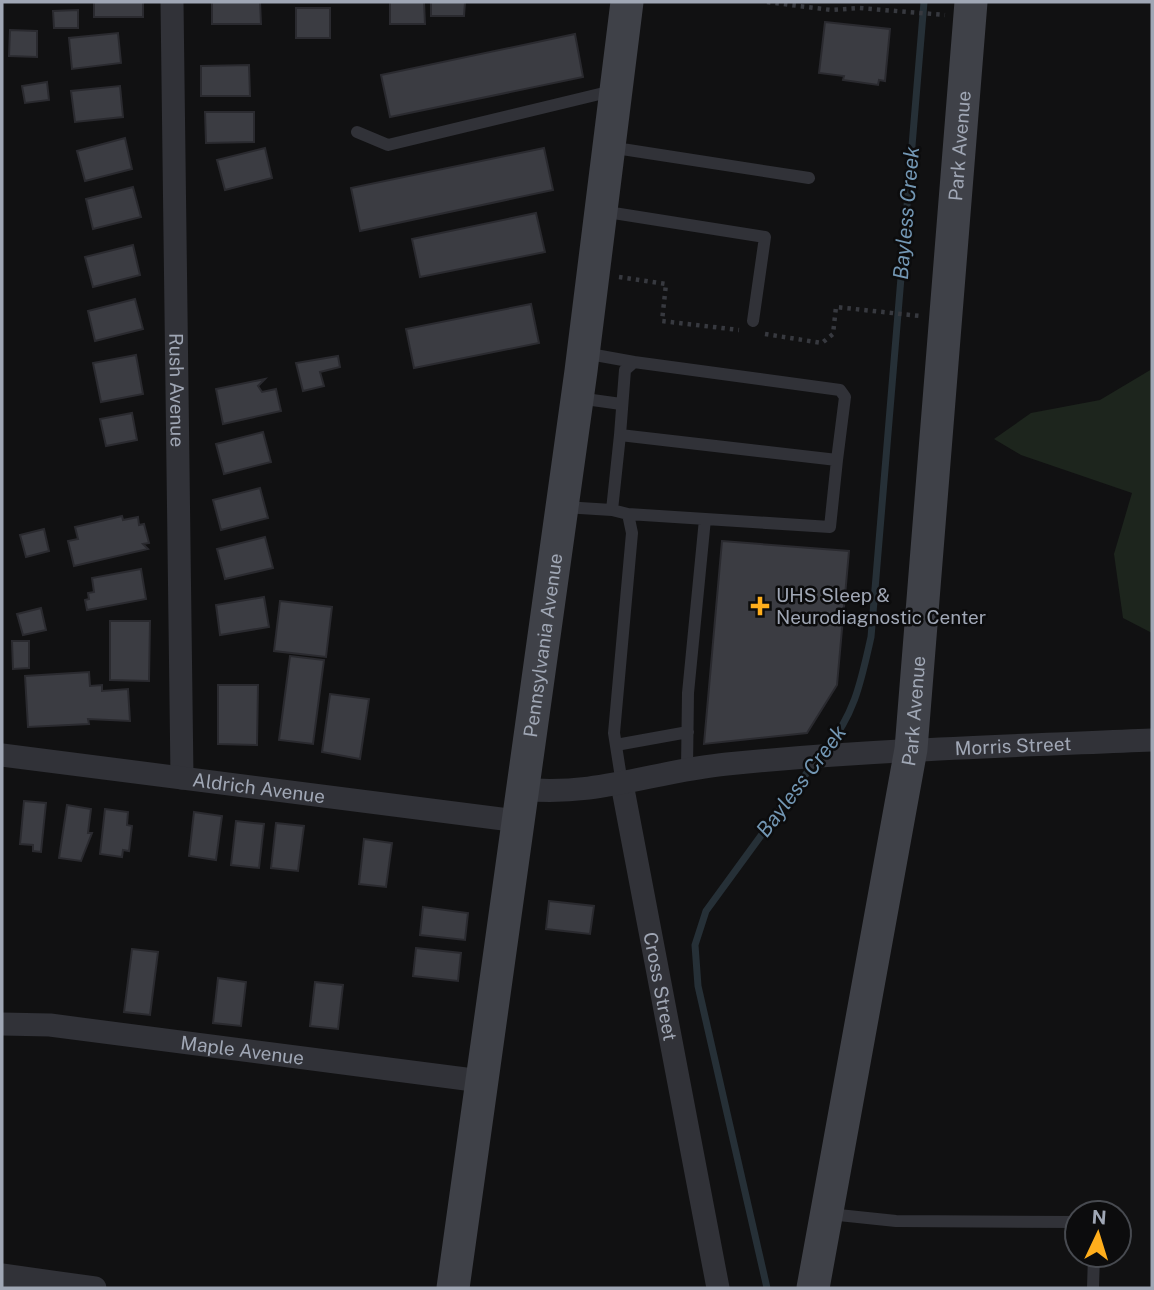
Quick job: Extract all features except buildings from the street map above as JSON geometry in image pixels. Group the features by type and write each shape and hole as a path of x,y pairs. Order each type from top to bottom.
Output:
{"street":[{"name":"Rush Avenue","path":"172,2 182,778"},
{"name":"Pennsylvania Avenue","path":"453,1288 577,398 627,2"},
{"name":"Park Avenue","path":"813,1288 911,749 971,2"},
{"name":"Morris Street","path":"622,784 687,768 850,753 1152,740"},
{"name":"Aldrich Avenue","path":"2,755 182,778 520,805"},
{"path":"520,805 557,793 622,784"},
{"name":"Cross Street","path":"622,784 719,1288"},
{"name":"Maple Avenue","path":"2,1024 50,1026 481,1081"},
{"path":"2,1275 95,1288"}],"lane":[{"path":"358,132 388,145 616,90"},
{"path":"609,147 809,178"},
{"path":"601,211 765,237 752,326"},
{"path":"562,507 830,527 845,397 840,390 583,353"},
{"path":"612,510 625,370 634,362"},
{"path":"577,398 621,404"},
{"path":"620,435 837,460"},
{"path":"622,784 614,733 632,533 628,514"},
{"path":"687,768 688,693 705,519"},
{"path":"616,745 688,732"},
{"path":"825,1214 896,1221 1063,1222"},
{"path":"1093,1288 1094,1269"}],"path":[{"path":"767,2 831,10 859,8 931,14"},
{"path":"593,274 666,284 662,321 743,331"},
{"path":"752,326 822,343 833,334 836,307 913,316"}],"shaded area":[{"path":"1152,369 1152,633 1123,618 1114,554 1132,493 1021,455 994,439 1031,413 1100,400"}],"waterway":[{"name":"Bayless Creek","path":"826,749 850,710 860,683 871,637 924,2"},
{"name":"Bayless Creek","path":"767,1288 698,986 695,945 706,911 814,763"}],"place":[{"name":"UHS Sleep & Neurodiagnostic Center","path":"760,606"}]}
